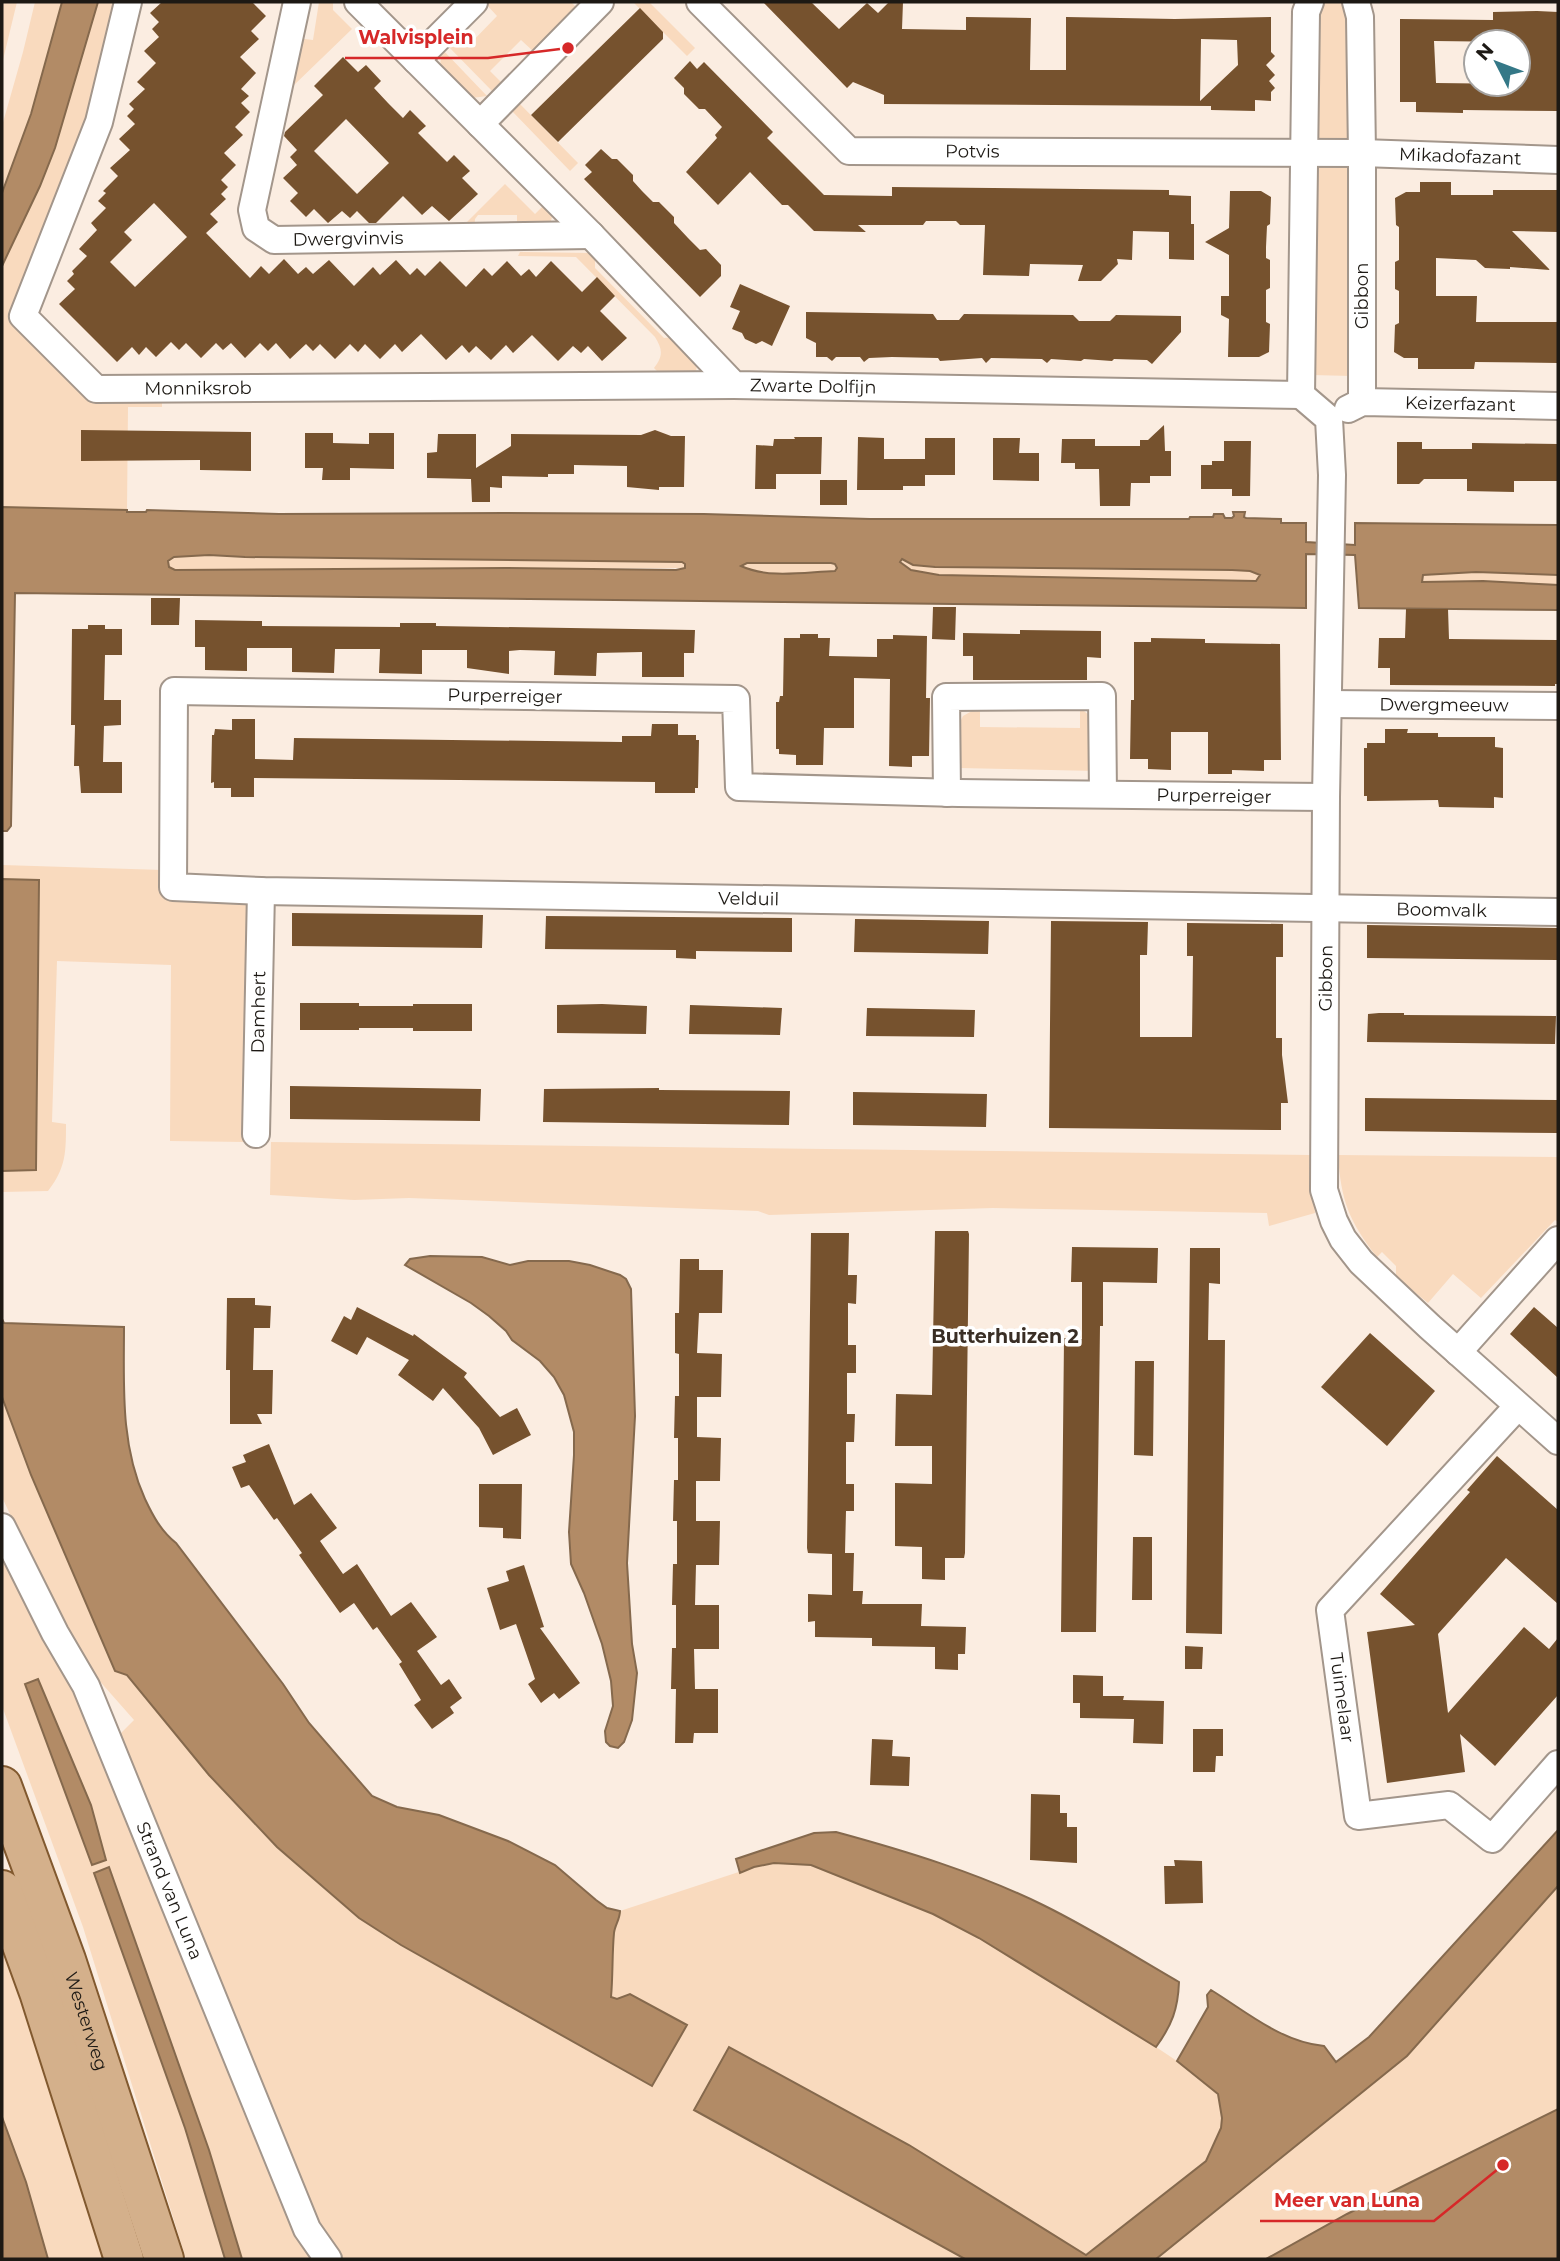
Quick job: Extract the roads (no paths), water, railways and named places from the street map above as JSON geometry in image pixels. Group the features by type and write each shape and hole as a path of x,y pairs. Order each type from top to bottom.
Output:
{"main road":[{"name":"Westerweg","path":"2,1786 66,1960 164,2259"},
{"name":"Westerweg","path":"2,1890 36,1982 124,2259"}],"street":[{"name":"Monniksrob","path":"128,2 99,122 23,316 96,389 734,385"},
{"name":"Dwergvinvis","path":"297,2 253,210 257,228 274,240 591,235"},
{"name":"Zwarte Dolfijn","path":"358,2 591,235 734,385 1301,396"},
{"path":"416,60 474,2"},
{"path":"480,124 600,2"},
{"name":"Potvis","path":"700,2 849,151 1306,155"},
{"path":"1310,2 1306,12 1301,396 1329,419 1362,402"},
{"name":"Gibbon","path":"1356,2 1360,17 1362,402"},
{"path":"1306,155 1362,153"},
{"name":"Mikadofazant","path":"1362,153 1558,159"},
{"name":"Keizerfazant","path":"1362,402 1558,406"},
{"name":"Gibbon","path":"1329,419 1332,475 1323,1176 1328,1206 1343,1239 1361,1262 1558,1441"},
{"name":"Purperreiger","path":"173,887 174,691 736,699 739,787 947,793 1326,797"},
{"path":"947,793 946,697 1102,696 1103,794"},
{"name":"Dwergmeeuw","path":"1328,704 1558,706"},
{"name":"Velduil","path":"173,887 261,891 1326,907"},
{"name":"Damhert","path":"256,1134 261,891"},
{"name":"Boomvalk","path":"1326,907 1558,912"},
{"path":"1458,1352 1558,1240"},
{"name":"Tuimelaar","path":"1518,1406 1330,1610 1359,1816 1449,1805 1492,1839 1558,1765"},
{"name":"Strand van Luna","path":"2,1527 55,1633 86,1686 307,2229 328,2259"}],"place":[{"name":"Walvisplein","path":"568,48"},
{"name":"Meer van Luna","path":"1503,2165"}],"district":[{"name":"Butterhuizen 2","path":"1005,1336"}]}
